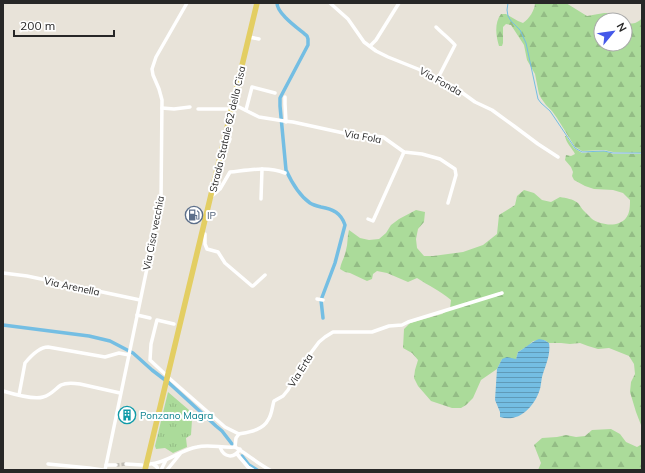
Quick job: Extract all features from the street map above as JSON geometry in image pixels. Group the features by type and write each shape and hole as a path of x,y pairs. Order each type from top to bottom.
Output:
{"main road":[{"name":"Strada Statale 62 della Cisa","path":"150,463 167,375 211,197 228,142 232,107 257,3"},
{"path":"144,468 150,463"}],"street":[{"name":"Via Cisa vecchia","path":"104,470 161,202 162,100 152,69 156,57 187,3"},
{"name":"Via Fonda","path":"330,3 348,18 364,42 381,54 438,78 458,89 476,102 492,110 558,157"},
{"path":"370,46 376,40 399,3"},
{"path":"436,27 455,45 438,78"},
{"path":"249,37 259,39"},
{"path":"246,110 252,87 275,93"},
{"path":"283,121 286,97"},
{"path":"162,108 174,109 190,107"},
{"path":"198,109 232,107"},
{"name":"Via Fola","path":"232,107 246,110 259,117 293,122 348,134 383,137 404,152 440,158 455,169 456,175 448,203"},
{"path":"368,219 373,220 404,152"},
{"path":"211,197 220,189 230,172 262,169 280,171 285,174"},
{"path":"261,199 262,169"},
{"path":"202,234 205,234 205,244 207,249 218,252 225,263 252,286 266,276"},
{"name":"Via Arenella","path":"3,273 27,276 140,300"},
{"name":"Via Erta","path":"239,434 257,430 265,424 271,415 274,401 284,396 296,375 319,342 333,332 372,332 389,326 402,325 502,293"},
{"path":"318,299 323,300"},
{"path":"137,315 150,318"},
{"path":"174,324 157,320 151,344 150,360 225,427 239,434 236,438 235,447"},
{"path":"19,395 25,363 44,347 106,357 120,353 129,354"},
{"path":"3,390 19,395 39,398 50,394 60,386 74,383 120,394"},
{"path":"150,463 166,460 200,446 235,447 270,470"},
{"path":"220,447 227,456 234,456 240,449"},
{"path":"167,470 181,453"},
{"path":"237,454 248,467 253,470"},
{"path":"166,460 170,466"},
{"path":"161,470 166,460"},
{"path":"150,463 158,470"},
{"path":"48,464 104,470"},
{"path":"126,464 144,468"},
{"path":"106,465 116,465"}],"green space":[{"path":"535,3 566,3 587,16 593,15 593,52 633,52 633,23 642,18 642,153 613,152 604,150 582,151 575,147 557,118 541,98 535,74 527,60 524,45 511,25 506,24 503,27 503,43 502,46 499,46 496,34 496,25 501,14 506,14 523,23 534,9"},
{"path":"565,136 574,148 582,153 604,151 613,154 642,154 642,432 630,392 631,382 635,374 634,364 629,356 609,348 598,349 580,343 549,343 544,340 533,341 518,352 516,359 502,359 497,369 481,380 473,398 461,408 452,408 431,401 418,386 414,378 418,360 412,353 403,348 404,329 410,323 442,314 450,309 451,300 417,278 408,282 387,273 377,271 373,274 372,279 367,281 340,269 347,248 349,230 360,238 369,240 379,239 386,233 391,225 416,210 425,212 424,222 418,229 416,239 417,248 424,256 463,252 483,245 497,234 499,215 515,205 517,196 524,190 534,193 542,200 551,202 560,197 574,201 578,203 592,219 600,223 614,224 623,221 628,214 630,200 623,193 613,190 594,189 574,180 571,167 565,160 566,155 571,156 575,154"},
{"path":"168,392 196,416 192,420 191,435 186,438 187,447 173,453 165,448 156,449 155,446"},
{"path":"611,429 620,434 626,442 637,447 642,444 642,470 538,470 541,463 534,445 542,438 566,435 576,437 585,436 592,430"}],"water":[{"path":"539,339 549,343 549,347 540,388 533,404 519,416 513,418 500,417 500,412 495,400 497,369 502,359 507,357 516,359 518,352"}],"waterway":[{"path":"277,3 284,16 307,36 308,39 308,45 280,98 286,170 290,179 306,200 314,205 336,212 341,217 345,225 335,263 321,300 323,318"},
{"path":"508,3 508,16 520,30 526,43 538,99 550,111 575,148 582,152 604,151 613,153 642,153"},
{"path":"3,325 89,336 110,341 133,353 169,383 222,431 232,444"},
{"path":"242,456 249,465 257,470"}],"tunnel":[{"path":"116,465 126,464"}],"place":[{"name":"IP","path":"194,215"},
{"name":"Ponzano Magra","path":"127,415"}]}
